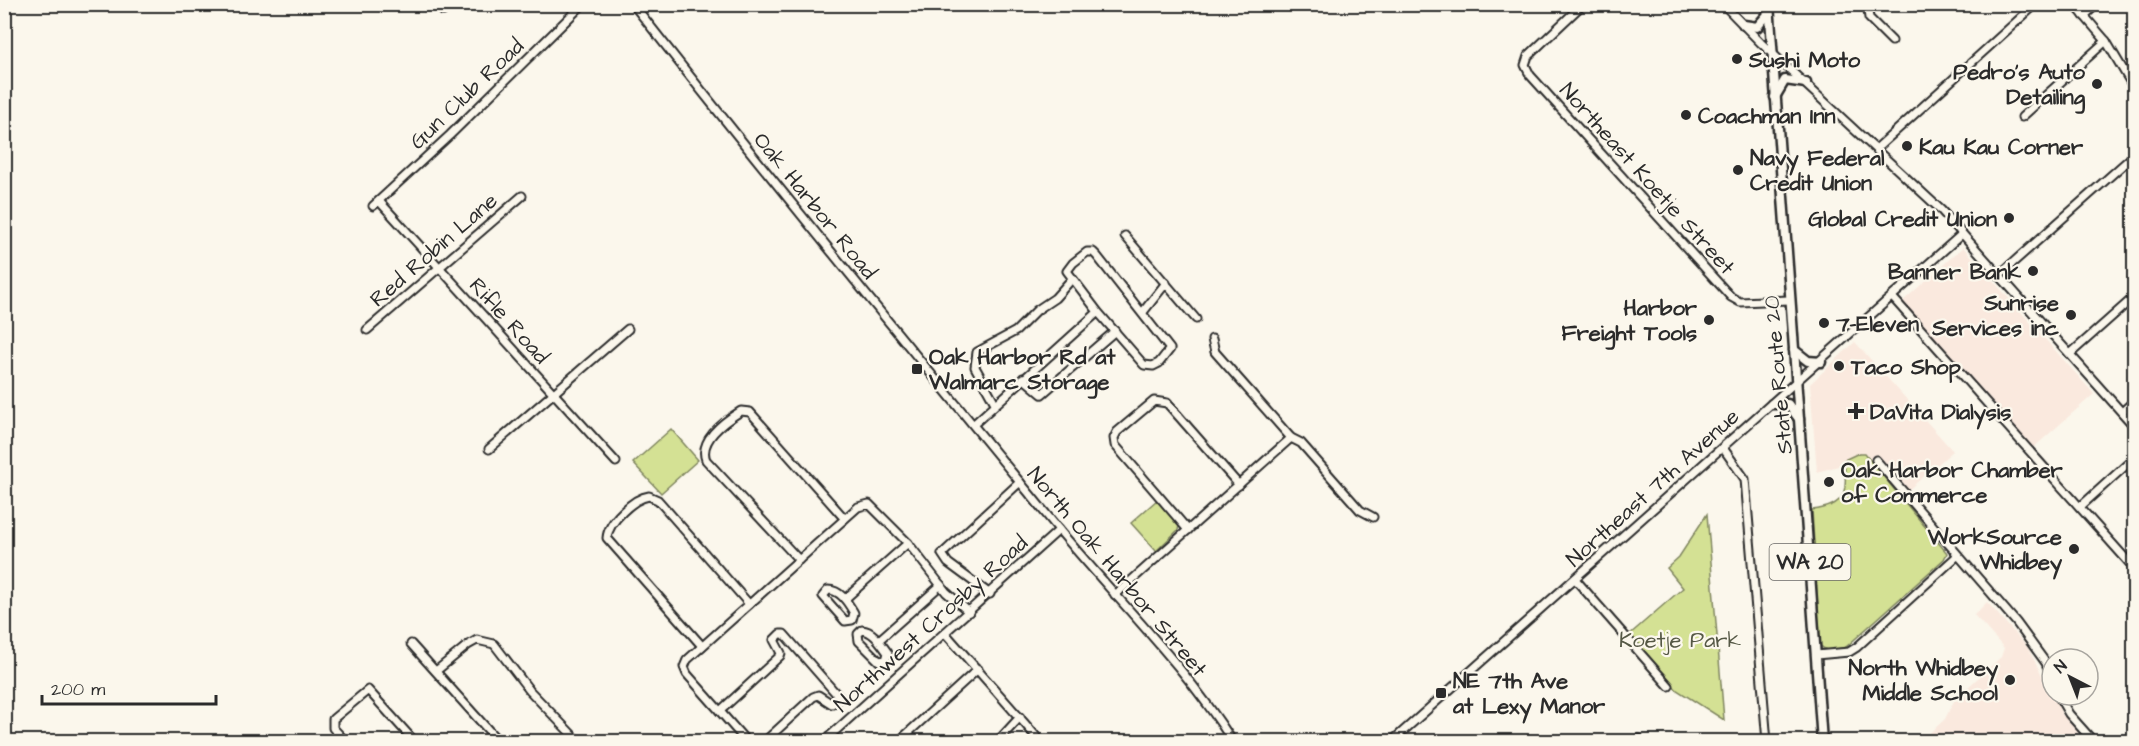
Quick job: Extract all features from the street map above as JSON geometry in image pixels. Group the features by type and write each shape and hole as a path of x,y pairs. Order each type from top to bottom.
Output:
{"main road":[{"path":"1744,26 1757,27 1769,9"},
{"name":"State Route 20","path":"1769,9 1789,300 1798,382 1822,741"},
{"path":"1774,98 1785,80 1806,83"},
{"path":"1794,350 1808,360 1821,362"},
{"path":"1772,404 1788,404 1800,420"}],"street":[{"path":"443,12 450,4"},
{"name":"Gun Club Road","path":"376,204 583,4"},
{"name":"Oak Harbor Road","path":"633,4 830,252 974,424"},
{"name":"Northeast Koetje Street","path":"1583,4 1528,56 1525,65 1536,82 1731,297 1740,302 1789,300"},
{"path":"1723,4 1941,210 2134,426"},
{"path":"1873,4 1868,11 1869,18 1892,42"},
{"path":"1876,149 2036,4"},
{"path":"2074,4 2106,41 2134,88"},
{"path":"2084,16 2097,4"},
{"path":"2022,117 2106,41"},
{"path":"2127,78 2134,71"},
{"path":"1999,275 2134,155"},
{"name":"Red Robin Lane","path":"367,330 522,196"},
{"name":"Rifle Road","path":"376,204 439,269 616,462"},
{"name":"Northeast 7th Avenue","path":"1391,741 1821,362 1962,234"},
{"path":"1125,236 1196,319"},
{"path":"1087,252 1093,252 1143,312 1170,349 1159,363 1153,366 1144,364 1098,312 1066,271 1087,252"},
{"path":"995,403 975,367 977,351 1016,331 1037,310 1055,298 1071,280"},
{"path":"1143,312 1166,283"},
{"path":"2070,354 2134,297"},
{"path":"1893,298 2134,568"},
{"path":"974,424 1098,312"},
{"path":"489,449 628,329"},
{"path":"1023,378 1042,394 1115,331"},
{"path":"1212,339 1215,352 1291,438 1301,443 1360,510 1373,517"},
{"path":"1188,530 1115,445 1114,438 1117,432 1154,401 1161,400 1167,403 1239,485"},
{"path":"2122,412 2134,401"},
{"path":"799,560 706,460 704,454 707,440 741,411 750,412 844,518"},
{"name":"North Oak Harbor Street","path":"974,424 1059,530 1210,707 1233,741"},
{"path":"1115,596 1291,438"},
{"path":"1723,448 1744,479 1767,741"},
{"path":"2080,507 2134,458"},
{"path":"1876,460 2018,624 2040,655"},
{"path":"990,594 948,563 942,554 1020,482"},
{"path":"702,646 608,538 611,524 639,499 649,496 658,500 749,604"},
{"path":"747,741 687,674 684,667 687,660 858,507 869,504 908,543 941,585 969,612"},
{"name":"Northwest Crosby Road","path":"823,741 1059,530"},
{"path":"845,599 908,543"},
{"path":"1816,655 1849,652 1857,647 1957,556"},
{"path":"1575,579 1669,686"},
{"path":"879,640 941,585"},
{"path":"830,590 845,599 854,613 850,621 845,621 823,596 830,590"},
{"path":"864,630 879,640 888,653 884,662 879,661 859,641 858,634 864,630"},
{"path":"945,633 1041,741"},
{"path":"720,711 780,656 781,653 774,640 780,634 784,634 840,698 832,704 818,695 813,697 764,741"},
{"path":"436,671 477,640 494,644 530,691 579,741"},
{"path":"411,644 499,741"},
{"path":"898,741 978,669"},
{"path":"346,741 333,728 333,719 368,690 416,741"},
{"path":"2065,707 2094,741"},
{"path":"997,741 1020,717"}],"shaded area":[{"path":"1963,247 2094,394 2032,449 1902,302"},
{"path":"1855,342 1953,451 1898,499 1863,459 1817,472 1810,384"},
{"name":"North Whidbey Middle School","path":"1987,602 2028,648 2040,671 2040,707 2058,707 2087,741 1920,742 1945,719 1955,699 2001,657 2004,648 1974,615"}],"green space":[{"path":"671,429 698,460 661,493 633,463"},
{"path":"1864,453 1947,553 1944,559 1846,647 1828,651 1820,646 1812,510 1833,505 1839,501 1845,488 1844,460"},
{"path":"1158,499 1179,526 1178,530 1156,551 1131,523"},
{"name":"Koetje Park","path":"1707,514 1724,720 1677,690 1629,635 1683,588 1667,568 1679,557"}],"place":[{"name":"Sushi Moto","path":"1737,59"},
{"name":"Pedro’s Auto Detailing","path":"2097,84"},
{"name":"Coachman Inn","path":"1686,115"},
{"name":"Kau Kau Corner","path":"1907,146"},
{"name":"Navy Federal Credit Union","path":"1738,170"},
{"name":"Global Credit Union","path":"2009,218"},
{"name":"Banner Bank","path":"2033,271"},
{"name":"Sunrise Services inc","path":"2071,315"},
{"name":"Harbor Freight Tools","path":"1709,320"},
{"name":"7-Eleven","path":"1824,323"},
{"name":"Taco Shop","path":"1839,366"},
{"name":"Oak Harbor Rd at Walmarc Storage","path":"917,369"},
{"name":"DaVita Dialysis","path":"1856,411"},
{"name":"Oak Harbor Chamber of Commerce","path":"1829,482"},
{"name":"WorkSource Whidbey","path":"2074,549"},
{"name":"North Whidbey Middle School","path":"2010,680"},
{"name":"NE 7th Ave at Lexy Manor","path":"1441,693"}]}
